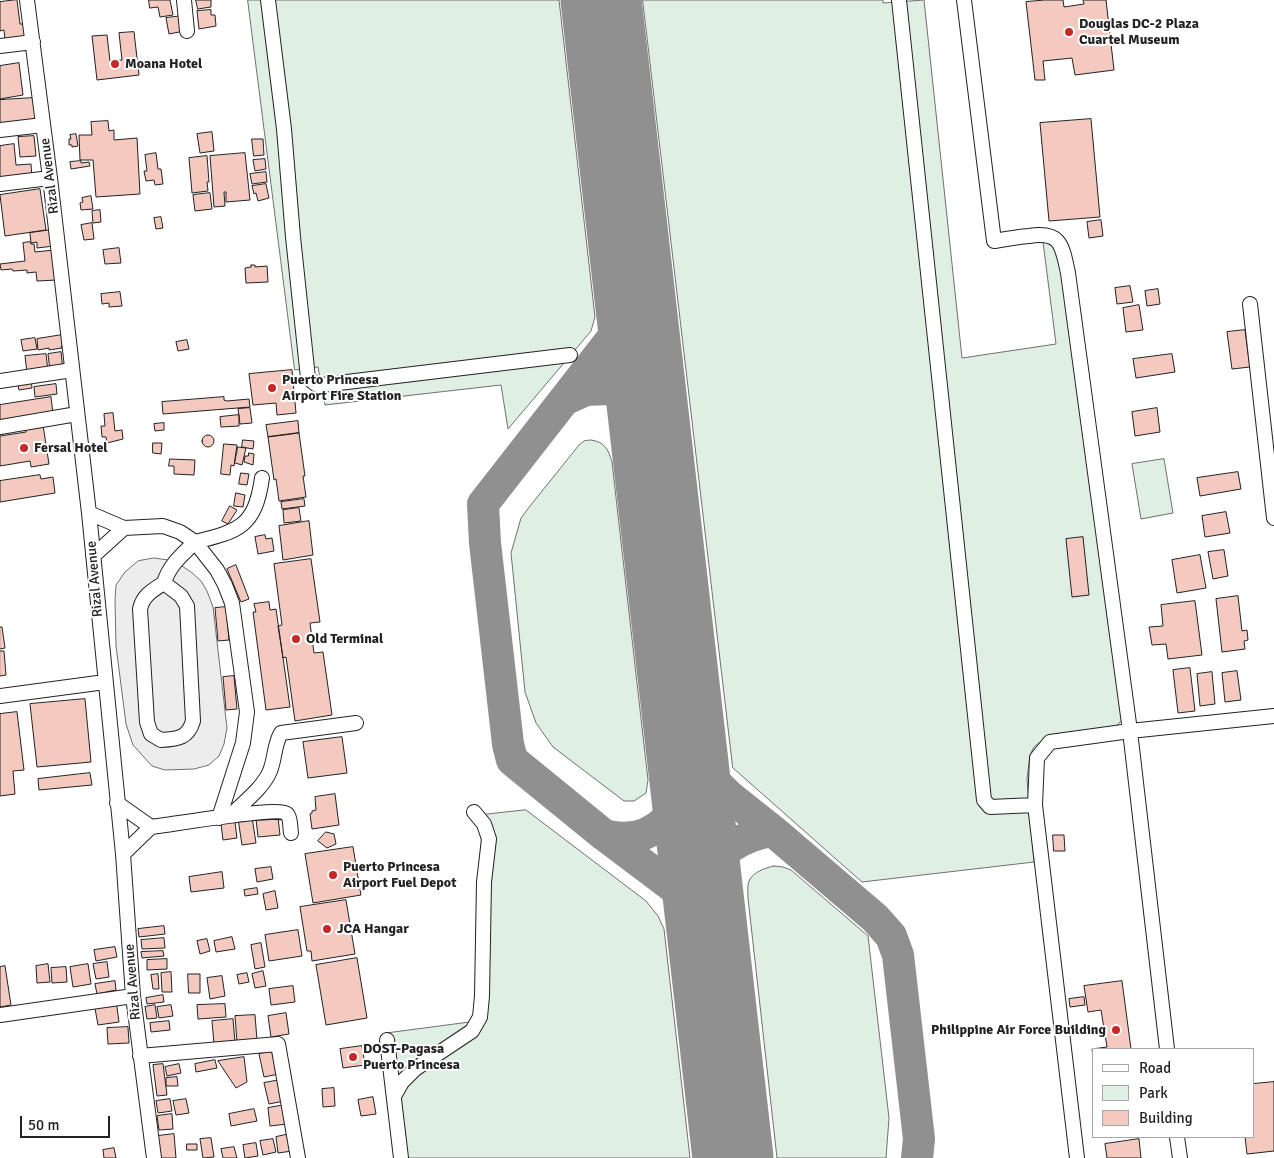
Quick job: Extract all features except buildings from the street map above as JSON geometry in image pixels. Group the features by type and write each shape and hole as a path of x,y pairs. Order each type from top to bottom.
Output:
{"street":[{"name":"Rizal Avenue","path":"27,0 89,513 123,854 140,1056 154,1158"},
{"path":"184,0 187,31"},
{"path":"268,0 284,128 308,378 316,385 322,385 570,355"},
{"path":"899,0 984,800 990,807 1035,804"},
{"path":"964,0 994,241 1047,234 1057,241 1065,258 1130,732 1167,1048"},
{"path":"0,46 33,42"},
{"path":"0,130 43,125"},
{"path":"0,184 50,178"},
{"path":"1250,304 1274,518"},
{"path":"0,382 72,370"},
{"path":"0,427 77,414"},
{"path":"164,583 181,596 187,606 194,721 190,731 184,736 161,740 151,734 147,722 140,609 142,601 146,595 164,583 176,562 195,542 233,532 243,525 259,500 262,478"},
{"path":"89,513 124,528 163,526 180,532 195,542 217,570 232,603 247,712 243,742 225,816"},
{"path":"93,556 124,528"},
{"path":"0,696 105,682"},
{"path":"1077,1158 1035,804 1037,758 1050,742 1274,716"},
{"path":"225,816 255,792 270,771 277,739 281,733 356,723"},
{"path":"117,803 151,827"},
{"path":"123,854 151,827 225,816 282,812 288,816 291,833"},
{"path":"394,1096 402,1082 415,1069 472,1031 480,1017 484,882 489,839 484,824 474,812"},
{"path":"0,1015 134,996"},
{"path":"387,1040 401,1158"},
{"path":"140,1056 278,1044 298,1158"},
{"path":"1178,1138 1180,1158"}],"green space":[{"path":"248,0 559,0 595,317 591,331 508,429 501,385 325,405 318,367 295,370"},
{"path":"643,0 883,0 883,3 924,0 962,358 1056,344 1043,242 1052,246 1061,260 1126,716 1113,729 1045,738 1034,747 1030,755 1027,779 1034,862 862,882 733,768"},
{"path":"591,440 603,444 612,462 648,780 646,793 634,801 624,801 553,747 536,723 525,692 511,553 521,518 579,445 584,441"},
{"path":"1164,459 1173,513 1141,519 1132,464"},
{"path":"526,810 646,901 658,916 664,929 690,1158 399,1158 386,1033 477,1021 482,815"},
{"path":"774,866 791,870 868,936 889,1118 886,1158 777,1158 748,898 748,885 753,875 763,869"}],"shaded area":[{"path":"154,558 179,564 191,572 201,581 213,607 227,728 224,744 219,756 209,765 194,769 165,770 152,766 133,745 126,724 116,646 116,585 125,572 138,561"}],"taxiway":[{"path":"636,302 621,327 483,504 485,543 508,744 512,760 604,835 705,911"},
{"path":"564,400 586,390 609,389 647,401"},
{"path":"687,754 729,796 875,918 891,936 898,955 919,1139 917,1158"},
{"path":"604,835 621,838 637,836 659,826 673,810 689,774"},
{"path":"705,911 707,880 710,870 716,861 732,846 742,840 773,831"}],"runway":[{"path":"601,0 733,1158"}],"place":[{"name":"Douglas DC-2 Plaza Cuartel Museum","path":"1069,32"},
{"name":"Moana Hotel","path":"115,64"},
{"name":"Puerto Princesa Airport Fire Station","path":"272,388"},
{"name":"Fersal Hotel","path":"24,448"},
{"name":"Old Terminal","path":"296,639"},
{"name":"Puerto Princesa Airport Fuel Depot","path":"333,875"},
{"name":"JCA Hangar","path":"327,929"},
{"name":"Philippine Air Force Building","path":"1116,1030"},
{"name":"DOST-Pagasa Puerto Princesa","path":"353,1057"}]}
